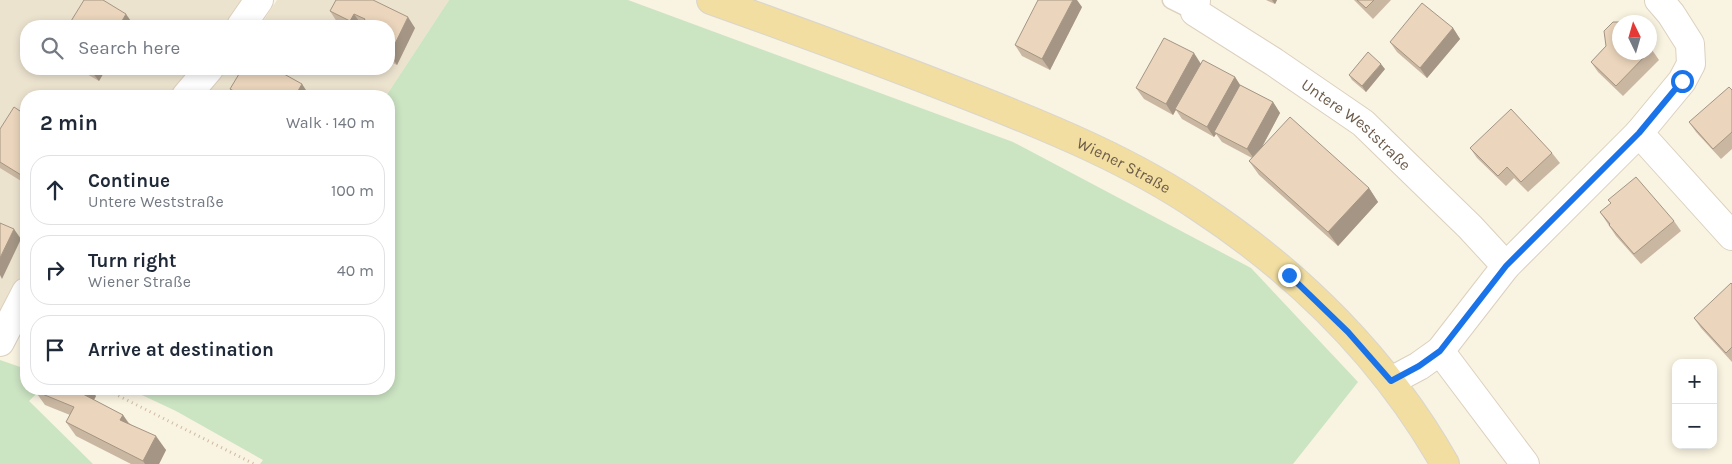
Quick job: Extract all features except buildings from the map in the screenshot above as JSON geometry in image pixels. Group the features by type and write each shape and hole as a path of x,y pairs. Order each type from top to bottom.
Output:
{"main road":[{"name":"Wiener Straße","path":"711,0 874,58 1013,114 1096,150 1136,170 1200,208 1281,268 1348,332 1391,381 1416,415 1445,464"}],"street":[{"path":"245,20 259,0"},
{"path":"1391,381 1419,366 1440,351 1506,266 1639,133 1682,81 1691,64 1690,44 1672,14 1659,0"},
{"name":"Untere Weststraße","path":"1196,6 1363,123 1470,227 1506,266"},
{"path":"191,90 204,75"},
{"path":"1639,133 1732,236"},
{"path":"0,342 20,304"},
{"path":"1440,351 1525,464"}],"lane":[{"path":"1171,0 1196,6"}],"path":[{"path":"117,395 254,464"}],"shaded area":[{"path":"0,0 246,0 233,20 20,20 20,75 189,75 175,90 20,90 20,281 0,316"},
{"path":"277,0 449,0 390,90 210,90 221,75 395,75 395,20 264,20"}],"green space":[{"path":"449,0 628,0 1013,142 1251,268 1358,382 1293,464 260,464 263,460 176,411 142,395 395,395 395,90 390,90"},
{"path":"0,360 20,367 20,395 35,395 29,401 93,464 0,464"}],"route":[{"path":"1289,275 1348,332 1391,381 1419,366 1440,351 1506,266 1639,133 1682,81"}]}
